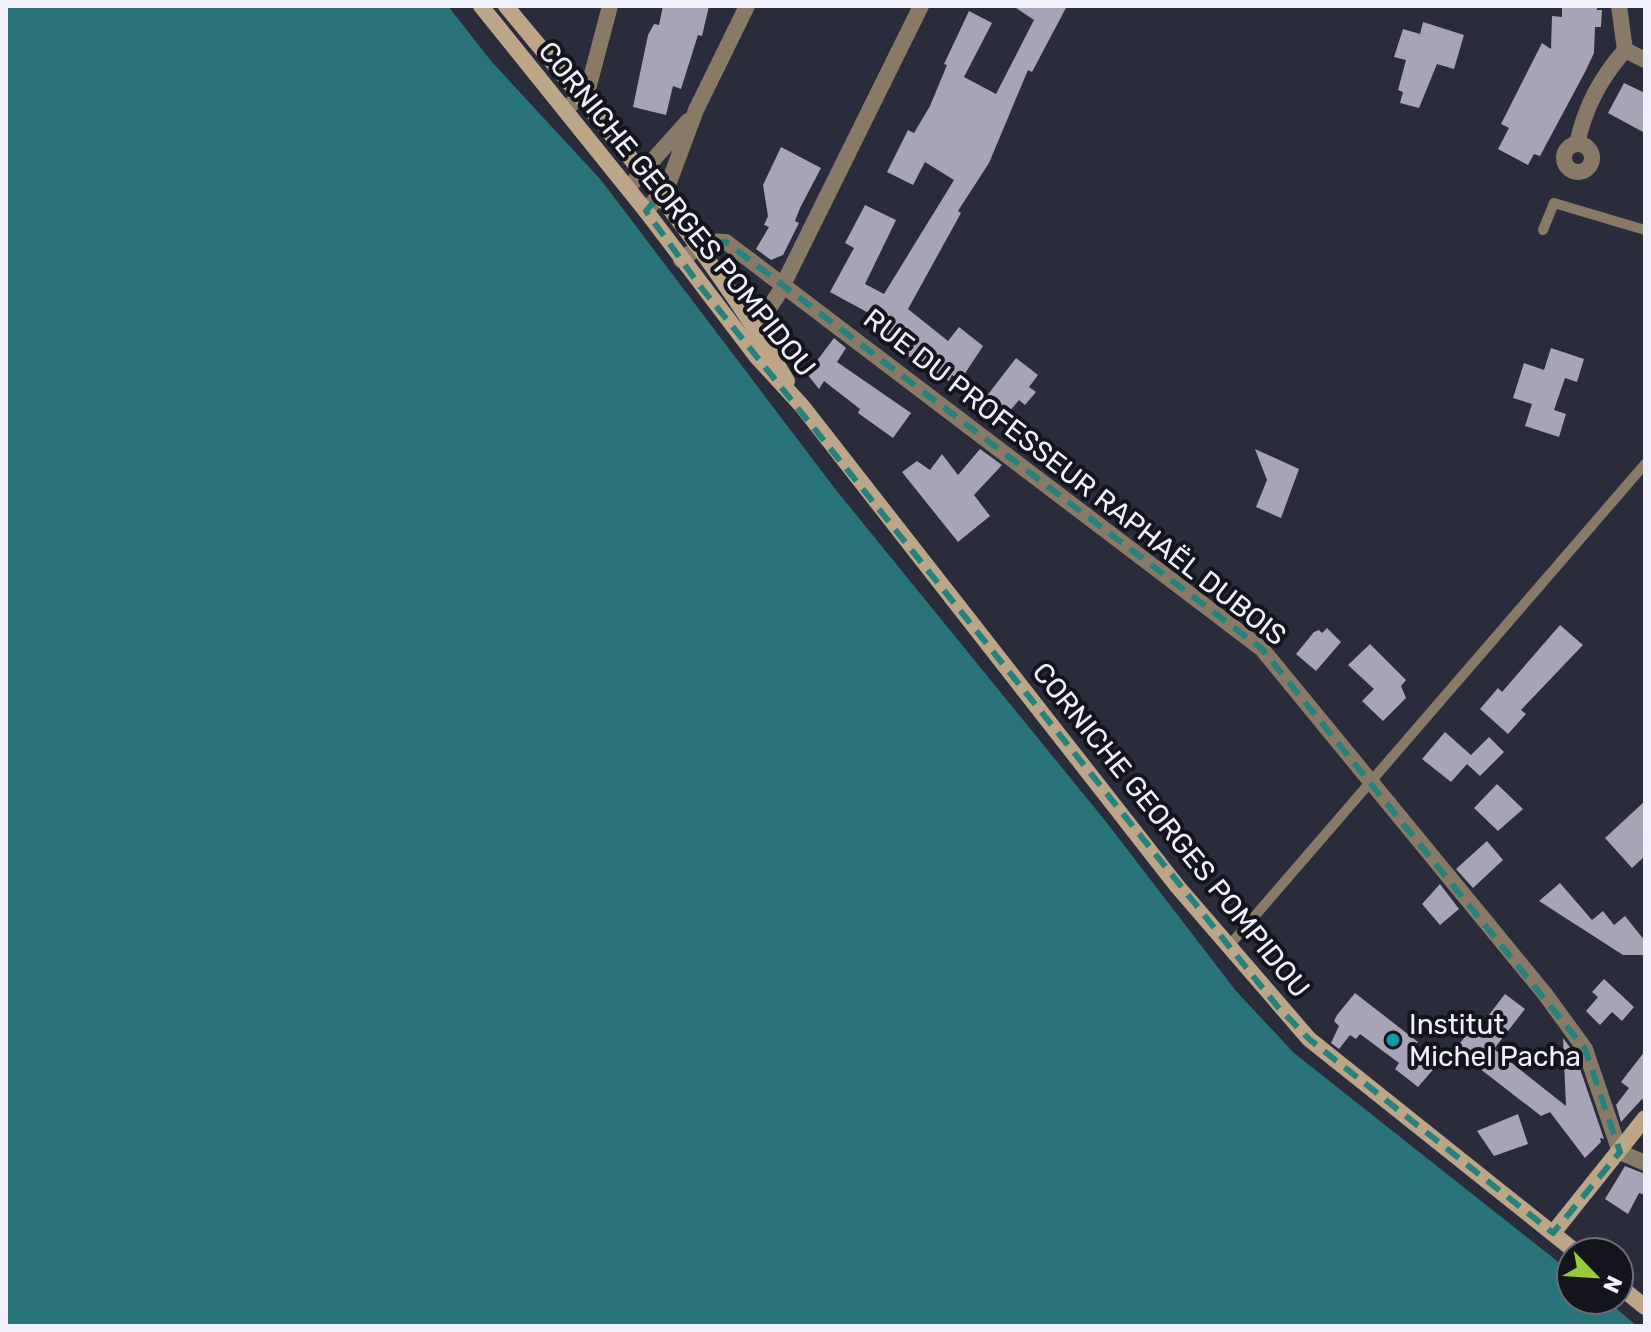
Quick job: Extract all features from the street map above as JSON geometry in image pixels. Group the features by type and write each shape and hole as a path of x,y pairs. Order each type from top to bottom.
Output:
{"main road":[{"name":"CORNICHE GEORGES POMPIDOU","path":"481,6 628,188 756,356 802,406 1228,947 1309,1039 1557,1236"},
{"name":"CORNICHE GEORGES POMPIDOU","path":"506,6 698,247 756,328 802,406"},
{"path":"1553,1233 1645,1118"}],"street":[{"path":"565,110 588,89 610,6"},
{"path":"646,211 668,185 696,110 747,6"},
{"path":"756,328 783,284 921,6"},
{"path":"1577,144 1584,114 1604,75 1625,50 1619,6"},
{"path":"1625,50 1645,60"},
{"path":"628,188 696,110"},
{"name":"RUE DU PROFESSEUR RAPHAËL DUBOIS","path":"698,247 715,239 726,242 1262,649 1545,994 1585,1049 1620,1152"},
{"path":"681,260 698,247"},
{"path":"1620,1152 1645,1163"}],"lane":[{"path":"1543,230 1554,203 1645,230"},
{"path":"1228,947 1645,464"}],"highlighted area":[{"path":"659,196 696,244 726,242 1262,649 1585,1049 1620,1152 1553,1233 1309,1039 1277,1006 700,286 646,211"}],"shaded area":[{"path":"6,6 448,6 491,61 601,180 836,490 1107,823 1236,991 1294,1053 1555,1259 1555,1316 1625,1316 1637,1326 6,1326"}],"building":[{"path":"663,6 709,6 702,36 698,35 681,89 673,86 666,115 633,107 648,35 654,24 659,25"},
{"path":"1013,6 1067,6 1032,72 1028,70 989,163 958,211 961,213 908,309 948,341 959,327 983,346 960,381 952,375 949,381 881,339 889,324 830,292 854,248 845,243 865,205 896,220 865,284 884,294 954,180 925,162 913,185 887,172 908,130 914,133 930,106 947,65 944,64 969,11 992,23 964,77 996,94 1034,20"},
{"path":"1562,6 1597,6 1597,10 1602,10 1601,27 1595,27 1594,53 1585,72 1540,156 1534,154 1528,165 1498,149 1509,128 1501,124 1542,43 1551,49 1552,16 1562,17"},
{"path":"1423,22 1464,35 1454,69 1437,64 1419,108 1400,103 1403,92 1398,90 1406,60 1394,57 1403,29 1420,34"},
{"path":"1624,83 1645,93 1645,133 1608,113"},
{"path":"781,147 821,168 800,208 795,221 799,223 783,255 771,260 756,249 769,227 764,225 768,216 763,185"},
{"path":"834,338 846,348 837,362 911,413 893,438 858,413 860,409 824,381 819,389 807,374"},
{"path":"1551,348 1584,359 1577,382 1565,378 1554,410 1566,414 1559,437 1525,426 1532,404 1513,398 1524,363 1544,370"},
{"path":"1016,358 1038,375 1029,387 1036,392 1025,405 1019,400 1004,418 983,401"},
{"path":"980,449 1002,465 974,495 990,516 958,542 902,472 917,461 930,470 942,454 958,475"},
{"path":"1255,449 1299,469 1281,518 1256,507 1267,480"},
{"path":"1560,625 1583,645 1521,710 1526,714 1508,734 1480,709 1498,688 1502,692"},
{"path":"1327,628 1341,642 1316,671 1296,654 1314,632 1319,630 1322,633"},
{"path":"1370,644 1406,680 1401,686 1406,698 1383,721 1362,701 1374,689 1348,665"},
{"path":"1445,732 1471,755 1489,737 1504,752 1480,776 1467,764 1451,782 1422,759"},
{"path":"1497,784 1523,809 1498,831 1474,808"},
{"path":"1645,801 1645,856 1632,868 1605,838"},
{"path":"1487,841 1503,860 1473,888 1456,869"},
{"path":"1560,883 1592,920 1603,911 1614,925 1625,916 1645,941 1645,955 1623,955 1539,901"},
{"path":"1440,884 1459,909 1440,925 1422,904"},
{"path":"1604,979 1634,1007 1622,1021 1612,1012 1600,1025 1586,1011 1598,997 1592,992"},
{"name":"Institut Michel Pacha","path":"1355,993 1418,1042 1414,1047 1437,1065 1418,1087 1395,1069 1399,1063 1360,1034 1356,1039 1350,1035 1339,1049 1331,1043 1339,1026 1334,1021"},
{"path":"1505,994 1525,1009 1494,1049 1566,1106 1563,1038 1575,1054 1604,1139 1600,1138 1601,1142 1585,1158 1550,1112 1541,1116 1470,1061 1466,1066 1451,1055 1470,1030 1475,1033"},
{"path":"1645,1051 1645,1101 1642,1099 1621,1122 1616,1105 1629,1088 1621,1082"},
{"path":"1518,1114 1528,1144 1494,1156 1477,1131"},
{"path":"1625,1166 1645,1174 1645,1195 1639,1193 1628,1214 1605,1199"}],"place":[{"name":"Institut Michel Pacha","path":"1393,1040"}]}
